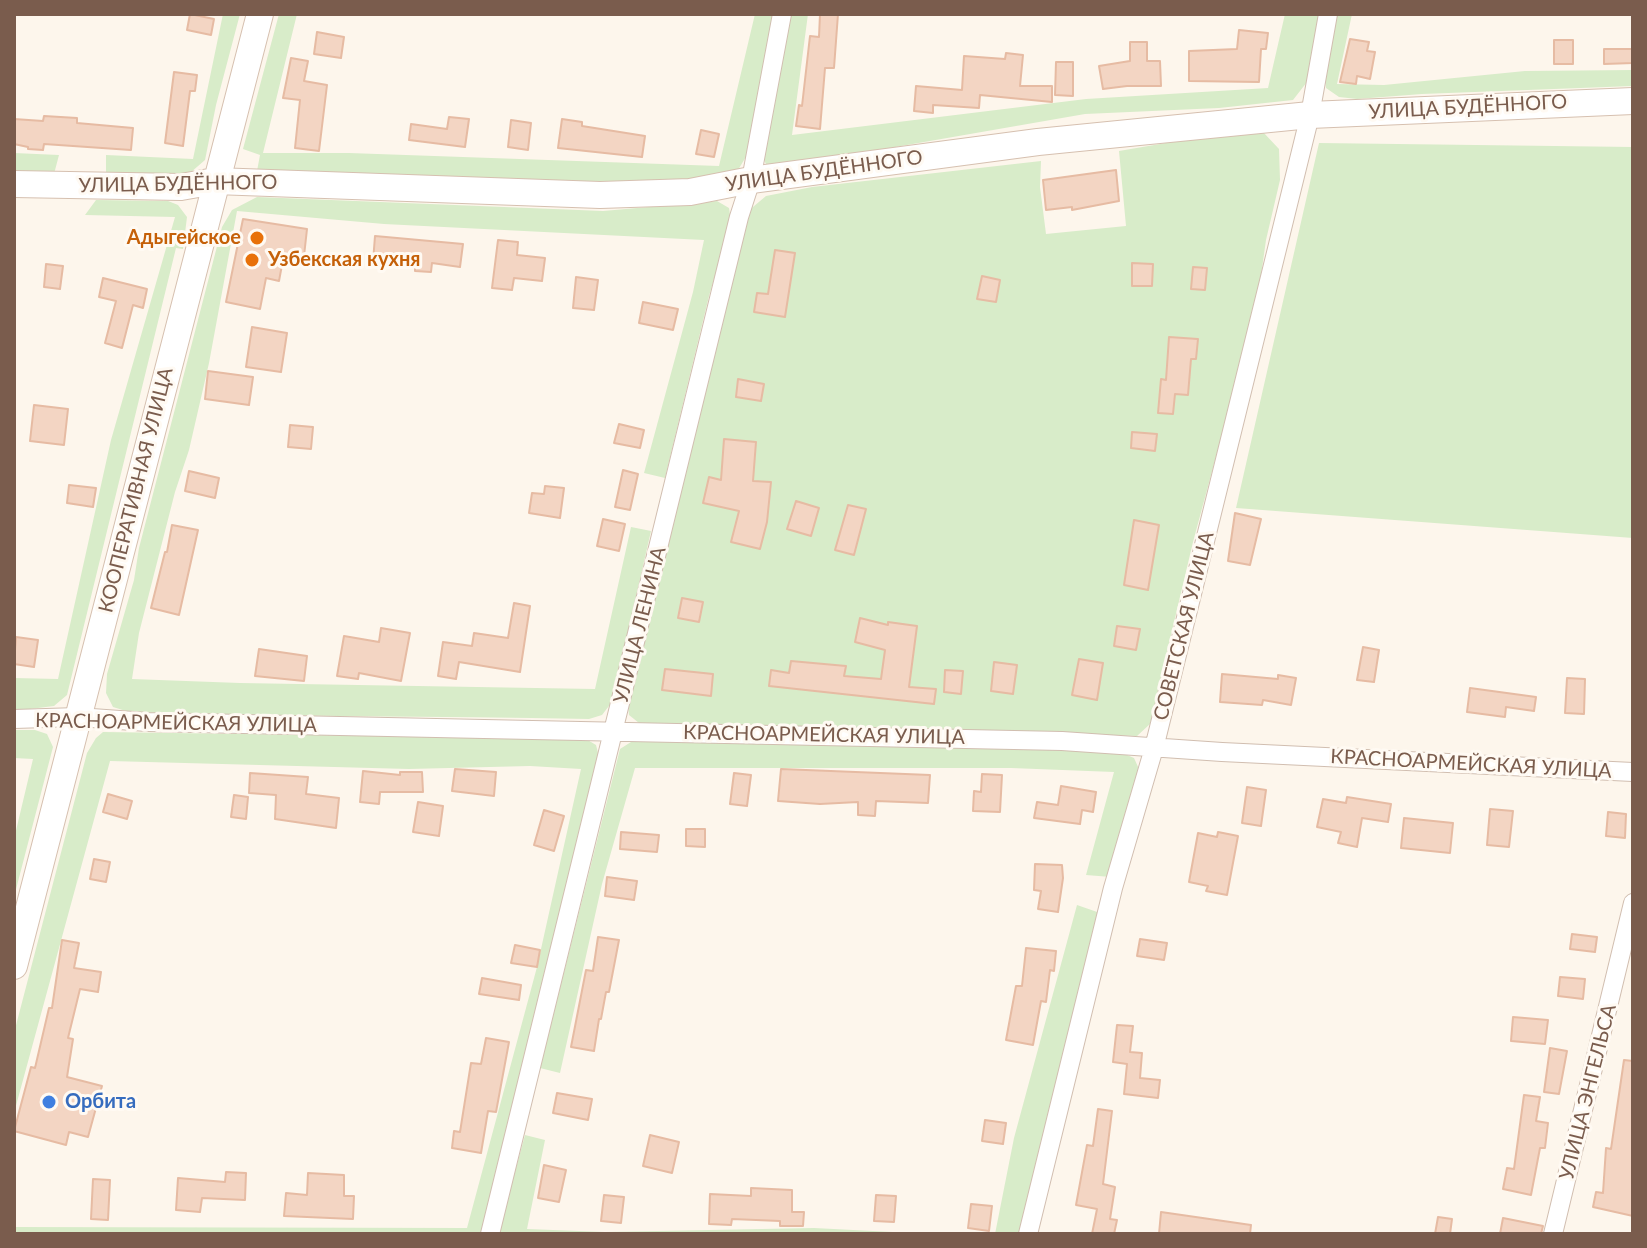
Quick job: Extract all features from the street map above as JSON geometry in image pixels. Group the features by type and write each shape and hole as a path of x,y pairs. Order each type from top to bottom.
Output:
{"street":[{"name":"КООПЕРАТИВНАЯ УЛИЦА","path":"14,966 260,14"},
{"name":"УЛИЦА ЛЕНИНА","path":"490,1234 751,180 782,14"},
{"name":"СОВЕТСКАЯ УЛИЦА","path":"1028,1234 1113,888 1154,748 1310,115 1328,14"},
{"name":"УЛИЦА БУДЁННОГО","path":"14,184 181,187 215,181 600,195 690,192 751,180 1038,142 1310,115 1633,101"},
{"name":"КРАСНОАРМЕЙСКАЯ УЛИЦА","path":"14,719 78,717 147,722 1062,741 1633,772"},
{"name":"УЛИЦА ЭНГЕЛЬСА","path":"1553,1234 1633,903"}],"green space":[{"path":"223,14 240,14 205,160 190,173 153,177 106,174 106,155 193,159"},
{"path":"279,14 297,14 263,153 349,153 719,166 755,14 775,14 747,155 738,170 728,177 660,184 257,171 260,155 243,149"},
{"path":"787,14 808,14 792,135 1086,99 1268,88 1285,14 1320,14 1307,82 1293,100 1219,108 1085,114 769,169 762,157"},
{"path":"1334,14 1352,14 1337,84 1384,85 1525,71 1633,70 1633,86 1357,99 1339,97 1326,88 1324,71"},
{"path":"1242,130 1263,132 1279,149 1280,180 1266,240 1257,304 1193,542 1150,724 1137,736 639,723 629,715 628,705 747,212 766,196 812,187 1041,161 1040,187 1046,234 1126,226 1119,151"},
{"path":"1319,143 1633,147 1633,538 1236,508"},
{"path":"14,153 59,155 54,174 14,174"},
{"path":"257,197 603,211 717,201 729,208 731,221 709,296 665,478 644,473 704,240 384,224 237,211 209,363 189,450 175,492 139,633 132,679 595,689 631,527 651,531 612,702 602,715 589,719 244,715 129,712 113,707 106,693 107,674 134,580 139,548 222,227 232,210"},
{"path":"96,200 168,201 178,205 187,217 183,249 176,248 67,695 54,706 14,711 14,678 58,679 111,440 175,217 85,215"},
{"path":"14,730 35,730 47,734 53,747 14,897 14,839 33,759 14,758"},
{"path":"103,732 586,739 596,745 600,761 481,1234 14,1234 14,1227 467,1228 537,967 581,769 530,766 409,769 110,761 14,1113 14,1033 87,753"},
{"path":"646,739 1120,752 1134,758 1139,769 1111,877 1086,875 1114,772 1011,768 635,768 602,884 560,1073 540,1068 620,749 631,742"},
{"path":"1077,905 1100,913 1021,1234 995,1234 1014,1138"},
{"path":"525,1135 545,1140 527,1229 605,1232 814,1228 932,1234 498,1234"}],"building":[{"path":"190,14 214,19 211,35 187,30"},
{"path":"820,14 838,14 834,68 825,68 820,129 796,126 799,105 802,106 810,36 819,37"},
{"path":"1239,30 1268,33 1266,49 1261,49 1259,82 1189,81 1189,51 1237,49"},
{"path":"317,32 344,37 341,58 314,54"},
{"path":"1350,39 1369,42 1367,51 1375,52 1370,79 1357,76 1356,84 1340,82"},
{"path":"1554,40 1573,40 1573,64 1554,64"},
{"path":"1130,42 1147,42 1147,61 1160,61 1161,86 1103,89 1099,66 1130,61"},
{"path":"1604,49 1633,49 1633,63 1604,64"},
{"path":"1006,53 1023,55 1020,86 1052,86 1052,102 980,95 979,108 933,105 933,113 914,111 916,86 962,90 964,56 1005,59"},
{"path":"291,58 308,61 304,81 327,85 319,151 295,148 300,100 283,98"},
{"path":"1056,62 1073,62 1073,96 1055,95"},
{"path":"174,72 197,75 195,91 190,91 183,146 165,143"},
{"path":"44,116 77,118 77,123 133,128 131,150 44,144 43,150 14,144 14,119 43,121"},
{"path":"449,117 469,119 465,147 409,140 411,124 447,129"},
{"path":"562,119 582,122 582,126 645,136 642,157 558,148"},
{"path":"511,120 531,123 528,150 508,147"},
{"path":"701,130 719,134 714,157 696,154"},
{"path":"1116,170 1119,201 1072,210 1072,207 1046,210 1043,180"},
{"path":"243,219 307,229 304,256 284,254 279,281 266,278 260,309 226,302"},
{"path":"375,236 463,244 460,267 432,263 431,272 373,262"},
{"path":"498,240 518,242 517,255 545,258 542,281 514,278 512,290 492,288"},
{"path":"775,250 795,253 785,317 754,312 757,293 768,294"},
{"path":"1132,263 1153,264 1152,286 1132,286"},
{"path":"46,264 63,266 60,289 44,287"},
{"path":"1193,267 1207,268 1205,290 1191,289"},
{"path":"982,276 1000,280 996,302 977,299"},
{"path":"576,277 598,280 594,310 573,308"},
{"path":"103,278 147,289 143,308 133,305 122,348 105,343 116,301 99,297"},
{"path":"643,302 678,309 673,330 639,323"},
{"path":"252,327 287,333 281,372 246,367"},
{"path":"1169,337 1198,339 1196,359 1191,359 1188,395 1175,394 1173,414 1158,413 1161,379 1166,380"},
{"path":"208,371 253,377 249,405 205,399"},
{"path":"738,379 764,384 761,401 736,397"},
{"path":"34,405 68,409 64,445 30,441"},
{"path":"619,424 644,430 640,448 614,443"},
{"path":"290,425 313,427 311,449 288,447"},
{"path":"1132,432 1157,434 1155,451 1131,448"},
{"path":"724,439 756,442 753,481 771,482 767,522 760,549 731,542 739,511 703,503 709,477 721,480"},
{"path":"623,470 638,474 630,510 615,507"},
{"path":"189,471 219,478 215,498 185,491"},
{"path":"69,485 96,488 93,507 67,503"},
{"path":"545,486 564,488 560,518 529,513 532,493 544,494"},
{"path":"796,501 819,508 811,536 787,529"},
{"path":"848,505 866,509 854,555 835,550"},
{"path":"1235,513 1261,519 1250,565 1228,561"},
{"path":"603,519 625,524 619,551 597,546"},
{"path":"1134,520 1159,525 1148,590 1124,585"},
{"path":"172,525 198,530 179,615 151,608"},
{"path":"682,598 703,602 699,622 678,618"},
{"path":"514,603 530,606 520,672 459,662 456,679 438,676 443,642 472,646 474,633 508,638"},
{"path":"860,618 888,625 888,622 917,626 909,687 936,689 934,704 769,686 771,670 789,673 791,661 846,666 844,676 881,679 885,650 855,642"},
{"path":"1117,626 1140,629 1136,650 1114,646"},
{"path":"381,628 410,633 401,681 359,673 358,679 337,676 344,636 379,642"},
{"path":"16,637 38,640 34,667 14,664"},
{"path":"1363,647 1379,650 1374,682 1357,680"},
{"path":"259,649 307,656 304,681 255,676"},
{"path":"1079,659 1103,663 1097,700 1072,695"},
{"path":"994,662 1017,665 1013,694 991,691"},
{"path":"665,669 713,674 711,696 662,690"},
{"path":"945,670 963,671 961,694 944,692"},
{"path":"1222,674 1296,678 1291,705 1263,700 1262,705 1220,702"},
{"path":"1567,678 1585,679 1584,714 1565,713"},
{"path":"1470,688 1536,697 1534,711 1506,707 1505,717 1467,712"},
{"path":"455,769 496,772 494,796 452,791"},
{"path":"781,769 930,775 928,803 876,801 875,816 858,815 858,802 820,804 778,801"},
{"path":"363,771 400,775 400,772 422,772 423,792 380,792 379,804 360,802"},
{"path":"250,773 308,777 306,794 339,798 336,828 275,819 276,795 249,793"},
{"path":"734,773 751,775 747,806 730,804"},
{"path":"982,774 1002,775 1000,812 973,811 974,791 981,792"},
{"path":"1061,786 1096,792 1093,812 1082,810 1080,824 1034,818 1037,802 1058,805"},
{"path":"1247,787 1266,790 1261,826 1242,823"},
{"path":"108,794 132,801 127,819 103,812"},
{"path":"234,795 248,797 246,819 231,817"},
{"path":"1347,797 1391,804 1388,822 1362,818 1357,847 1338,843 1341,832 1317,827 1323,799 1346,803"},
{"path":"418,802 443,806 439,836 413,832"},
{"path":"1490,809 1513,811 1509,847 1487,845"},
{"path":"544,810 564,816 554,851 534,845"},
{"path":"1608,812 1626,814 1625,838 1606,836"},
{"path":"1404,818 1453,823 1450,853 1401,848"},
{"path":"686,829 705,829 705,847 686,846"},
{"path":"621,832 659,835 657,852 620,849"},
{"path":"1218,832 1238,836 1227,895 1206,891 1208,886 1189,882 1198,833 1217,837"},
{"path":"94,859 110,862 106,882 90,879"},
{"path":"1035,864 1062,865 1058,912 1038,909 1041,891 1034,890"},
{"path":"607,877 637,881 634,900 605,896"},
{"path":"1572,934 1597,937 1595,952 1570,949"},
{"path":"598,937 619,940 594,1051 571,1047 586,970 593,971"},
{"path":"1140,939 1167,943 1164,960 1137,956"},
{"path":"62,940 79,943 74,968 101,972 98,992 80,989 68,1038 73,1039 67,1077 102,1086 88,1137 69,1132 66,1145 14,1131 31,1067 35,1068 49,1008 52,1008"},
{"path":"515,945 540,950 537,967 511,963"},
{"path":"1026,948 1056,951 1054,971 1050,970 1046,1002 1041,1001 1033,1045 1006,1040 1016,986 1022,986"},
{"path":"1560,977 1585,979 1583,999 1558,996"},
{"path":"482,978 521,985 519,1000 479,994"},
{"path":"1513,1017 1548,1020 1545,1044 1511,1041"},
{"path":"1117,1025 1133,1026 1130,1052 1142,1053 1140,1078 1160,1080 1158,1098 1124,1094 1127,1064 1113,1062"},
{"path":"486,1038 509,1042 496,1112 488,1111 481,1153 452,1148 454,1131 460,1132 471,1063 481,1064"},
{"path":"1550,1048 1567,1051 1559,1094 1544,1092"},
{"path":"1624,1060 1633,1061 1633,1216 1593,1207 1596,1192 1603,1193 1606,1148 1611,1149"},
{"path":"557,1093 592,1099 588,1120 553,1113"},
{"path":"1524,1095 1540,1097 1536,1121 1548,1123 1545,1148 1540,1148 1531,1195 1503,1189 1507,1168 1514,1169"},
{"path":"1098,1109 1112,1111 1103,1184 1115,1187 1110,1219 1117,1220 1114,1234 1092,1234 1097,1209 1076,1205 1087,1145 1093,1146"},
{"path":"985,1120 1006,1123 1003,1144 982,1141"},
{"path":"650,1135 679,1142 672,1173 643,1166"},
{"path":"544,1165 566,1170 559,1202 538,1198"},
{"path":"226,1172 246,1173 245,1200 202,1198 200,1212 176,1210 178,1178 225,1182"},
{"path":"308,1173 344,1175 344,1196 354,1196 353,1219 284,1216 286,1193 307,1195"},
{"path":"93,1179 110,1180 108,1220 91,1219"},
{"path":"751,1188 792,1190 792,1212 804,1212 803,1226 780,1226 780,1221 732,1219 731,1225 709,1224 710,1194 751,1196"},
{"path":"604,1195 624,1197 621,1223 601,1221"},
{"path":"876,1195 896,1196 894,1222 874,1221"},
{"path":"971,1204 992,1206 989,1231 968,1228"},
{"path":"1161,1212 1251,1225 1250,1234 1159,1234"},
{"path":"1438,1217 1452,1219 1450,1234 1435,1234"},
{"path":"1503,1218 1543,1226 1541,1234 1500,1234"}],"place":[{"name":"Адыгейское","path":"257,238"},
{"name":"Узбекская кухня","path":"252,260"},
{"name":"Орбита","path":"49,1102"}]}
